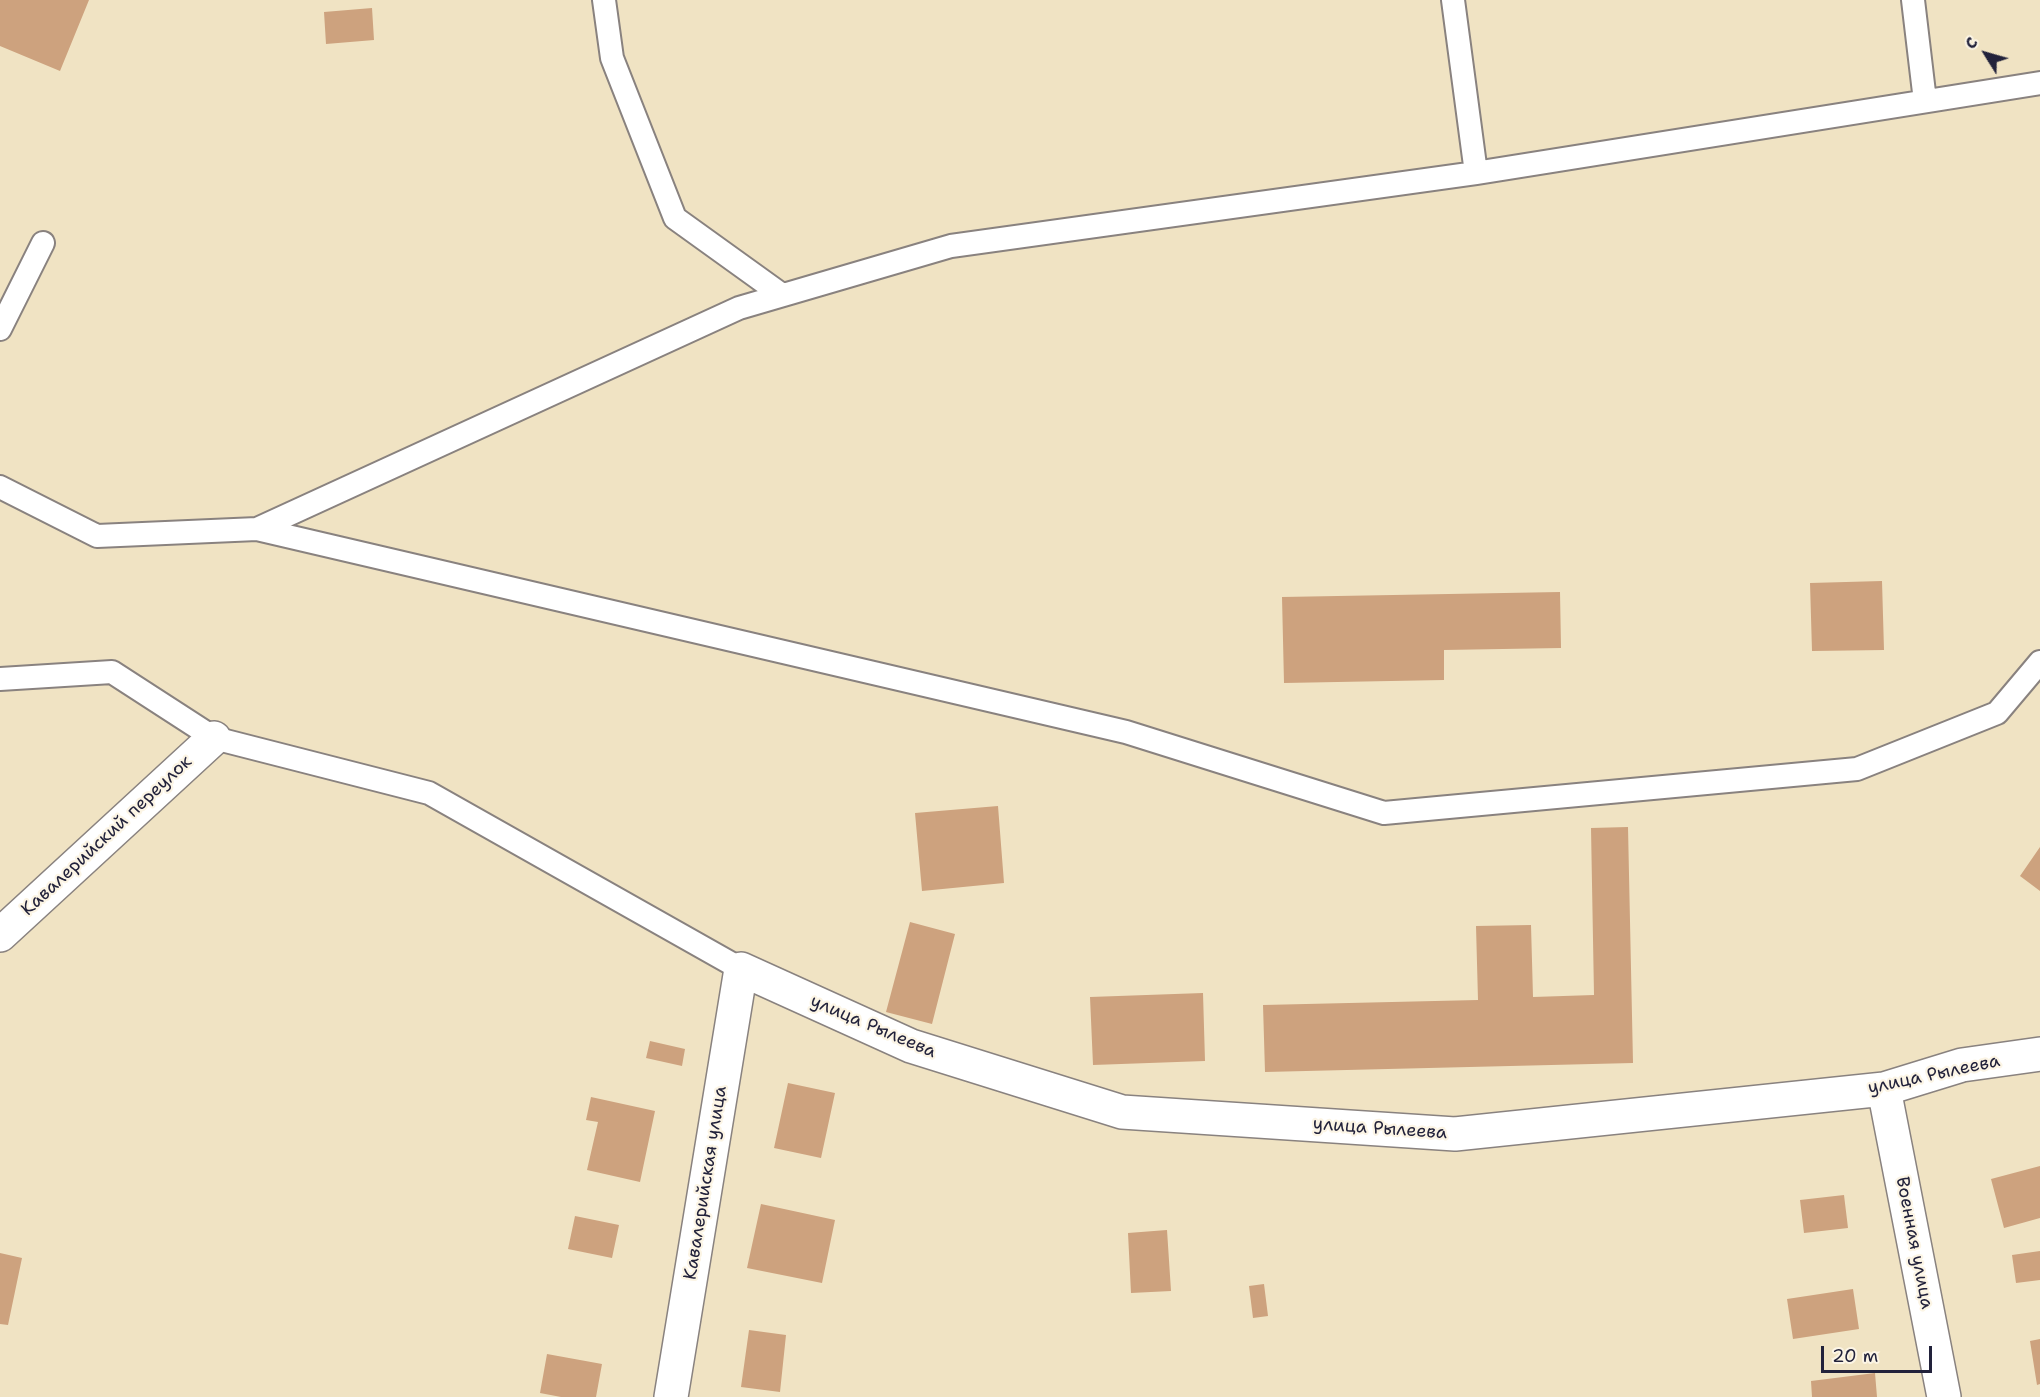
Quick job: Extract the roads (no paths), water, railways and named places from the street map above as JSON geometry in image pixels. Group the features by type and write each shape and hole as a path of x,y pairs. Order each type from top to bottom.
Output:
{"street":[{"name":"Кавалерийский переулок","path":"0,935 214,738"},
{"name":"улица Рылеева","path":"741,969 911,1046 1122,1112 1455,1134 1884,1089 1962,1065 2040,1054"},
{"name":"Кавалерийская улица","path":"671,1397 741,969"},
{"name":"Военная улица","path":"1884,1089 1944,1397"}],"lane":[{"path":"604,0 612,58 675,218 782,295"},
{"path":"1453,0 1476,173"},
{"path":"1913,0 1925,101"},
{"path":"257,529 739,308 951,246 1476,173 2040,83"},
{"path":"0,329 43,243"},
{"path":"0,487 97,536 257,529 1126,732 1384,813 1857,769 1997,713 2040,662"},
{"path":"0,679 112,672 214,738 429,793 741,969"}]}
